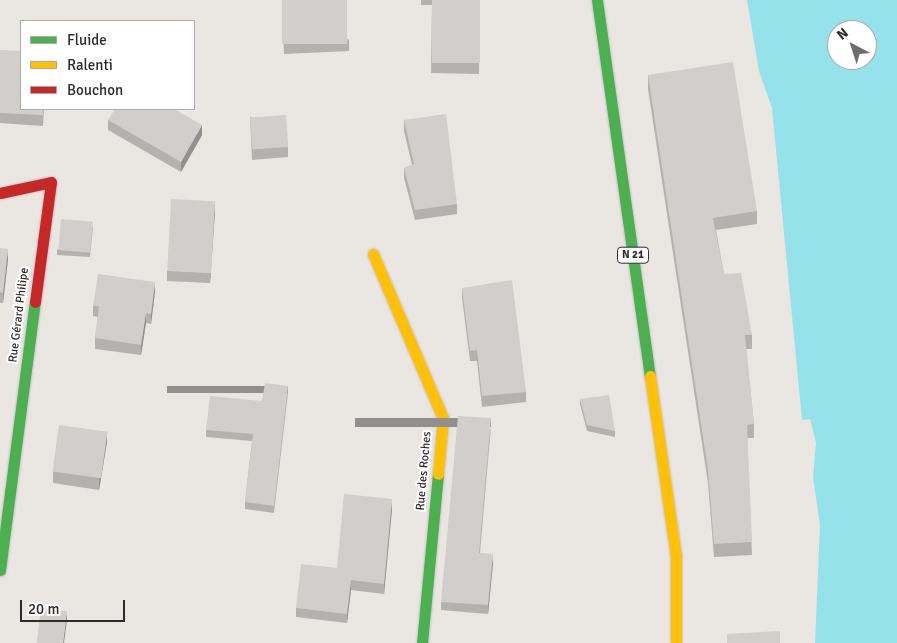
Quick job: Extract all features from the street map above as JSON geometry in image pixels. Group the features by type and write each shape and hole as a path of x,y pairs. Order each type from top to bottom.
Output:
{"street":[{"name":"N 21","path":"597,0 676,556 676,643"},
{"name":"Rue Gérard Philipe","path":"0,192 51,182 0,570"},
{"name":"Rue des Roches","path":"373,254 443,418 422,643"}],"water":[{"path":"747,0 897,0 897,643 815,643 820,525 813,477 816,443 810,419 802,420 772,108 759,71"}],"building":[{"path":"282,0 347,0 347,44 282,44"},
{"path":"432,0 480,0 480,63 432,63"},
{"path":"0,50 20,51 20,110 43,110 43,115 0,113"},
{"path":"733,62 757,211 713,218 724,274 741,273 752,335 745,335 754,424 747,425 752,542 714,544 708,470 648,75"},
{"path":"114,110 176,110 202,125 181,162 108,120"},
{"path":"446,114 457,204 415,210 404,168 414,164 404,120"},
{"path":"286,115 288,147 252,149 250,118"},
{"path":"171,199 215,201 211,273 167,271"},
{"path":"61,219 93,222 90,253 58,250"},
{"path":"0,248 8,249 3,293 0,292"},
{"path":"98,274 155,282 151,314 146,313 141,345 95,338 99,306 93,306"},
{"path":"512,280 526,392 482,396 477,350 470,351 462,288"},
{"path":"265,383 288,386 274,506 245,502 253,434 206,430 210,396 262,401"},
{"path":"609,395 615,431 587,425 580,399"},
{"path":"458,416 491,418 479,553 493,554 488,605 441,602"},
{"path":"59,425 108,432 101,478 52,472"},
{"path":"344,494 392,499 384,584 351,580 347,614 296,608 301,564 337,568"},
{"path":"41,608 67,611 63,643 37,643"},
{"path":"780,631 780,643 727,643 727,634"}],"traffic: fast":[{"path":"597,0 650,376"},
{"path":"0,570 35,302"},
{"path":"422,643 438,474"}],"traffic: slow":[{"path":"373,254 443,418 438,474"},
{"path":"650,376 676,556 676,643"}],"traffic: jam":[{"path":"0,193 51,182 35,302"}]}
